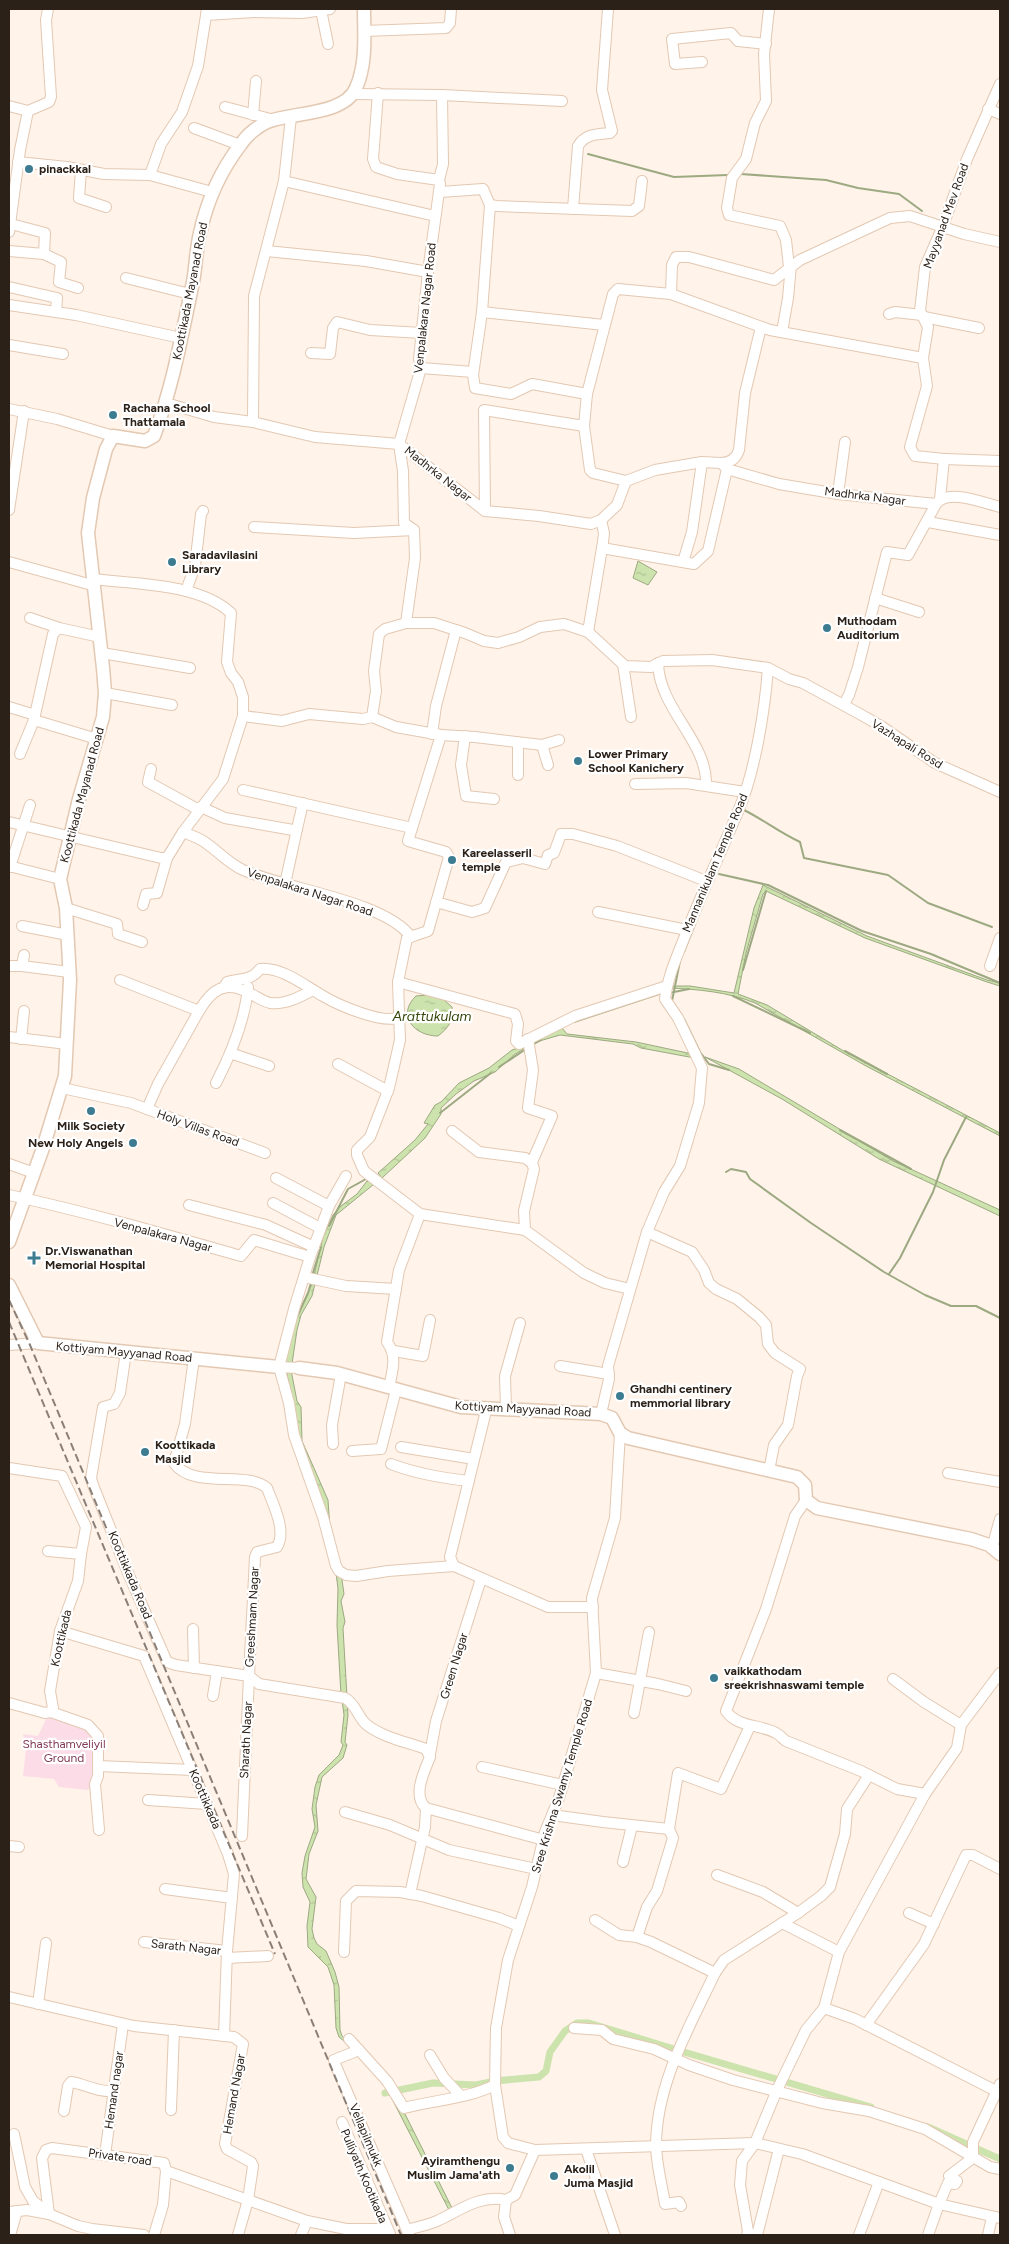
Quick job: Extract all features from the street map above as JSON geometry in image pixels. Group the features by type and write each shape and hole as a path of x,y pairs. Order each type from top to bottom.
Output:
{"main road":[{"path":"352,94 356,88 361,71 364,52 364,9"},
{"name":"Koottikada Mayanad Road","path":"9,1242 34,1174 65,1076 70,972 66,908 60,879 69,835 104,717 105,693 102,653 92,582 88,533 93,498 106,449 113,436 145,441 154,436 166,403 190,294 200,234 212,192 240,145 247,136 267,122 328,109 352,94"},
{"path":"9,1285 38,1343"},
{"name":"Kottiyam Mayyanad Road","path":"38,1343 279,1367"},
{"name":"Kottiyam Mayyanad Road","path":"299,1368 341,1374 461,1407 601,1414 612,1418 620,1433 628,1438 796,1477 802,1480 805,1485 806,1500"},
{"path":"806,1500 817,1508 970,1539 996,1551"}],"street":[{"path":"9,106 28,111 49,102 51,97 46,20 48,9"},
{"path":"364,31 446,28 450,23 451,9"},
{"path":"574,209 578,146 582,140 591,135 610,133 612,130 602,90 608,9"},
{"path":"769,9 764,54 766,100 755,123 746,159 732,178 727,208 730,216 780,226 786,240 790,266 788,298 782,332"},
{"path":"150,174 161,144 182,112 195,75 204,34 206,12 302,13 326,10 328,44"},
{"path":"702,62 675,64 672,39 731,32 738,41 766,44"},
{"path":"253,115 256,82"},
{"name":"Mayyanad Mev Road","path":"944,458 915,456 910,447 927,386 923,358 928,327 920,311 925,267 943,226 967,159 1000,84"},
{"path":"378,93 373,159 376,167 397,174 439,180"},
{"path":"352,94 442,95 562,101"},
{"path":"442,95 443,164 439,180 440,192 483,189 490,205 482,312 473,372 473,385 478,390 511,394 532,384 587,394"},
{"path":"226,106 275,120"},
{"path":"988,109 1000,114"},
{"path":"28,111 18,162 10,228 45,233 44,254"},
{"path":"253,422 254,296 284,181 291,117"},
{"path":"194,128 240,145"},
{"path":"18,162 67,167 104,174 150,174 212,192"},
{"path":"81,170 79,198 106,207"},
{"path":"284,181 435,216"},
{"path":"490,205 634,211 639,206 642,181"},
{"name":"Venpalakara Nagar Road","path":"408,623 415,558 414,530 404,522 403,471 398,444 421,368 419,359 428,272 440,192"},
{"path":"672,294 672,265 676,256 689,257 774,280 790,266 890,218 910,216 1000,242"},
{"path":"9,251 44,254 61,262 59,282 78,288"},
{"path":"267,251 366,262 428,272"},
{"path":"126,278 190,294"},
{"path":"9,287 57,298 56,312"},
{"path":"584,426 484,410 485,510 591,524 601,520 617,505 626,481 593,473 590,470 584,426 587,394 604,325 616,290 672,294 761,327 923,358"},
{"path":"9,305 56,312 181,338"},
{"path":"482,312 604,325"},
{"path":"889,314 895,312 923,316 979,328"},
{"path":"311,353 330,354 333,328 337,322 370,330 422,333"},
{"path":"602,548 694,564 698,563 708,551 724,466 737,456 739,450 745,393 761,327"},
{"path":"9,345 63,354"},
{"path":"421,368 473,372"},
{"name":"Madhrka Nagar","path":"166,403 214,417 253,422 315,437 398,444 485,510"},
{"path":"9,409 57,419 113,436"},
{"path":"9,510 24,411"},
{"path":"838,494 845,442"},
{"path":"372,717 376,691 374,671 379,634 385,628 408,623 434,623 484,641 498,643 519,637 540,626 564,624 588,632 625,666 651,667 663,661 712,660 768,668 844,704 858,667 887,552 908,555 938,501 944,458 1000,461"},
{"path":"683,562 695,517 702,462"},
{"name":"Madhrka Nagar","path":"626,481 655,470 702,462 724,466 768,482 838,494 938,501 950,495 1000,507"},
{"path":"186,591 195,566 201,514 203,511"},
{"path":"588,632 604,533 601,520"},
{"path":"928,522 1000,535"},
{"path":"254,527 354,533 414,530"},
{"path":"9,562 92,582 186,591 221,603 231,613 227,662 231,673 238,682 243,697 243,716 223,779 183,832 167,858 156,892 146,894 142,905"},
{"path":"875,598 919,612"},
{"path":"30,618 59,628 100,637"},
{"path":"20,754 34,717 51,639 59,628"},
{"path":"456,630 436,706 437,734 408,841 448,854 428,931 407,938 398,982 400,1040 388,1091 370,1137 357,1150 357,1155 364,1171 420,1214 525,1230 584,1273 605,1283 630,1289"},
{"path":"102,653 190,668"},
{"path":"622,664 631,717"},
{"path":"658,664 662,688 703,764 706,785"},
{"name":"Mannanikulam Temple Road","path":"666,992 706,881 740,808 761,719 768,668"},
{"path":"105,693 172,705"},
{"name":"Vazhapali Rosd","path":"844,704 881,726 935,763 1000,792"},
{"path":"9,707 97,739"},
{"path":"243,716 282,721 309,714 362,719 372,717 396,727 502,742 542,745 559,740"},
{"path":"465,736 461,765 466,796 494,799"},
{"path":"518,743 518,775"},
{"path":"542,745 548,765"},
{"path":"151,769 148,782 200,808 225,818 249,824 290,830 297,829"},
{"path":"635,784 686,783 745,792"},
{"path":"243,790 412,828"},
{"path":"285,884 303,803"},
{"path":"30,805 10,867 60,879"},
{"path":"9,822 167,858"},
{"name":"Venpalakara Nagar Road","path":"183,832 202,841 242,870 388,918 403,927 411,937"},
{"path":"436,902 472,912 485,908 506,862 523,858 545,864 548,855 554,853 561,834 574,834 617,846 706,881"},
{"path":"66,908 117,924 118,934 142,942"},
{"path":"598,912 687,930"},
{"path":"22,926 68,935"},
{"path":"990,966 1000,938"},
{"path":"22,966 24,954"},
{"path":"9,966 70,972"},
{"path":"224,988 227,982 248,979 256,975 260,969 269,968 314,990 324,997 372,1016 393,1020 399,1017"},
{"path":"216,1083 230,1053 247,992 248,979"},
{"path":"120,980 196,1009"},
{"path":"398,982 515,1014 518,1024 516,1041 519,1044 575,1016 666,992 702,1068 698,1109 680,1166 664,1192 647,1232 608,1366 601,1414"},
{"path":"147,1109 196,1009 213,992 236,986 262,1000 272,1003 294,1000 314,990"},
{"path":"21,1039 24,1011"},
{"path":"9,1038 67,1044"},
{"path":"525,1230 524,1211 534,1169 532,1162 552,1116 528,1108 533,1070 528,1039"},
{"path":"230,1053 269,1066"},
{"path":"338,1064 388,1091"},
{"name":"Holy Villas Road","path":"62,1088 131,1103 264,1153"},
{"path":"452,1131 479,1152 525,1158 532,1162"},
{"path":"9,1164 34,1174"},
{"path":"346,1176 329,1206 320,1228 310,1257 309,1278 279,1367 289,1402 294,1435 323,1517 333,1560 339,1571 346,1575 356,1576 388,1570 454,1566 552,1608 593,1607"},
{"path":"276,1178 329,1206"},
{"name":"Venpalakara Nagar","path":"9,1195 151,1229 241,1256 254,1240 310,1257"},
{"path":"273,1203 320,1228"},
{"path":"189,1205 266,1225 314,1247"},
{"path":"352,1451 381,1449 392,1389 395,1360 394,1351 387,1342 399,1270 420,1214"},
{"path":"647,1232 692,1252 704,1270 709,1283 716,1289 737,1299 759,1318 766,1325 768,1344 800,1369 788,1425 774,1445 769,1471"},
{"path":"309,1278 346,1286 396,1289"},
{"path":"394,1351 423,1356 430,1320"},
{"path":"506,1408 505,1376 520,1323"},
{"name":"Kottiyam Mayyanad Road","path":"9,1345 38,1343"},
{"name":"Koottikkada Road","path":"126,1352 120,1393 114,1404 103,1407 91,1478 128,1573 167,1662 194,1668"},
{"name":"Greeshmam Nagar","path":"194,1358 185,1424 174,1463 184,1473 221,1480 256,1481 262,1484 267,1488 270,1495 280,1530 277,1547 257,1552 255,1557 249,1676 259,1684 345,1698 351,1702 366,1724 385,1735 426,1749 430,1754"},
{"path":"560,1366 608,1374"},
{"name":"Kottiyam Mayyanad Road","path":"279,1367 299,1368"},
{"path":"333,1444 332,1425 341,1374"},
{"path":"454,1566 450,1557 487,1407"},
{"name":"Sree Krishna Swamy Temple Road","path":"620,1433 615,1518 592,1598 596,1673 563,1786 544,1840 508,1960 496,2028 495,2085 504,2137 508,2143 536,2150 755,2143 802,2154 939,2204"},
{"path":"401,1447 474,1459"},
{"path":"391,1464 416,1474 469,1481"},
{"path":"9,1468 62,1476 86,1527 81,1554 48,1551"},
{"path":"948,1473 1000,1482"},
{"path":"806,1500 796,1516 766,1609 726,1707 727,1712 733,1718 750,1726 776,1733 786,1741 898,1789 925,1794"},
{"path":"996,1551 1000,1519"},
{"name":"Koottikada","path":"51,1712 53,1708 50,1691 60,1631 78,1581 81,1554"},
{"name":"Green Nagar","path":"430,1754 436,1721 481,1579"},
{"path":"193,1629 194,1668 249,1676"},
{"name":"Koottikkada","path":"60,1631 144,1656 207,1804 234,1871 227,1955 224,2036"},
{"path":"634,1713 649,1632"},
{"path":"213,1696 217,1671"},
{"path":"596,1673 686,1691"},
{"path":"747,2235 748,2231 740,2185 742,2160 755,2143 777,2090 806,2030 824,2008 839,1952 925,1794 957,1748 961,1725 1000,1673"},
{"name":"Sharath Nagar","path":"242,1836 249,1676"},
{"path":"893,1680 961,1725"},
{"path":"9,1703 45,1713 51,1712 93,1728 98,1736 98,1776 95,1784 99,1830"},
{"path":"637,1937 647,1907 657,1891 673,1838 669,1829 678,1773 721,1789 750,1726"},
{"path":"430,1754 419,1796 426,1808 544,1840"},
{"path":"98,1766 193,1770"},
{"path":"482,1767 563,1786"},
{"path":"681,2206 679,2202 665,2204 656,2146 657,2124 664,2086 675,2058 715,1973 724,1960 798,1913 822,1896 830,1886 845,1834 847,1809 868,1775"},
{"path":"148,1800 207,1804"},
{"path":"410,1894 422,1839 426,1808"},
{"path":"344,1812 390,1825 449,1850 536,1869"},
{"path":"552,1815 669,1829"},
{"path":"623,1862 632,1826"},
{"path":"866,2025 924,1944 966,1855 973,1855 1000,1869"},
{"path":"717,1875 763,1892 788,1905 798,1913"},
{"path":"165,1889 232,1898"},
{"path":"344,1952 346,1901 356,1891 410,1894 499,1918 519,1926"},
{"path":"909,1913 934,1924"},
{"path":"595,1920 619,1935 637,1937 651,1942 715,1973"},
{"path":"782,1923 839,1952"},
{"name":"Sarath Nagar","path":"144,1942 227,1955 268,1956"},
{"path":"38,2004 46,1943"},
{"name":"Hemand Nagar","path":"9,1997 124,2024 234,2037 243,2044 225,2144 227,2149 251,2162 253,2166 248,2200"},
{"path":"824,2008 855,2019 999,2089 973,2142 973,2157"},
{"name":"Hemand nagar","path":"104,2155 124,2024"},
{"path":"574,2028 602,2030 613,2039 654,2048 733,2080 822,2103 869,2111 925,2130 990,2167 1000,2168"},
{"path":"171,2110 174,2030"},
{"path":"348,2039 387,2081 404,2108 478,2093 495,2085"},
{"name":"Vellapilmukk","path":"359,2050 334,2060 335,2064 408,2232"},
{"path":"430,2055 444,2078 461,2096"},
{"name":"Hemand Nagar","path":"64,2112 68,2086 71,2082 101,2091 114,2091"},
{"name":"Pulliyath,Kootikada","path":"342,2122 389,2232"},
{"path":"14,2134 25,2187 33,2201 49,2214 78,2226 144,2235"},
{"name":"Private road","path":"49,2214 41,2162 42,2154 46,2150 52,2148 164,2163 166,2171 163,2205 154,2235"},
{"path":"586,2149 615,2235"},
{"path":"757,2235 779,2149"},
{"path":"408,2232 477,2202 499,2198 506,2200 515,2195 536,2150"},
{"path":"928,2235 948,2182 955,2184 957,2181 949,2176 973,2157"},
{"name":"Private road","path":"166,2171 307,2221 346,2229 389,2232"},
{"path":"859,2235 879,2182"},
{"path":"238,2235 248,2200"},
{"path":"506,2200 504,2217 510,2235"},
{"path":"939,2204 996,2218 988,2235"},
{"path":"10,2235 13,2211 49,2214"},
{"path":"301,2235 307,2221"}],"green space":[{"name":"Shasthamveliyil Ground","path":"47,1717 71,1721 94,1735 93,1786 87,1790 59,1787 54,1779 23,1776 26,1749 23,1734 38,1736"}],"water":[{"path":"638,561 657,572 648,585 633,578"},
{"path":"763,885 867,936 987,980 1000,983 1000,986 987,982 865,938 766,891 763,894 746,953 738,994 767,1005 842,1050 1000,1133 1000,1136 866,1066 755,1003 734,996 712,992 668,988 667,986 690,986 734,993 754,908"},
{"name":"Arattukulam","path":"428,995 444,1000 452,1007 452,1016 449,1024 438,1036 429,1035 415,1028 408,1017 410,1003 416,996"},
{"path":"582,1017 562,1028 567,1034 636,1042 697,1055 700,1059 641,1048 633,1044 560,1035 536,1042 533,1038"},
{"path":"533,1043 514,1055 495,1072 474,1081 456,1094 441,1108 441,1114 425,1138 382,1178 378,1173 415,1140 428,1124 424,1123 435,1105 441,1102 459,1083 489,1068 512,1050"},
{"path":"705,1057 739,1069 893,1161 1000,1210 1000,1216 879,1159 782,1099"},
{"path":"375,1175 379,1180 336,1215 324,1247 312,1296 301,1315 292,1364 285,1364 294,1323 312,1284 323,1237 333,1215"},
{"path":"286,1370 291,1370 297,1401 301,1407 302,1441 328,1500 330,1529 340,1566 344,1594 341,1601 345,1622 343,1628 347,1697 341,1695 337,1625 338,1589 334,1556 317,1484 300,1448"},
{"path":"342,1700 347,1701 348,1715 345,1742 347,1745 343,1758 322,1777 316,1805 318,1831 309,1854 306,1879 316,1897 312,1929 314,1938 317,1944 326,1951 339,1987 340,2030 342,2036 355,2050 339,2037 336,2028 334,1985 328,1967 308,1947 307,1926 310,1902 303,1887 302,1873 305,1856 315,1827 312,1809 315,1787 319,1775 339,1755 343,1745 341,1742 344,1715"},
{"path":"376,2076 397,2098 453,2210 450,2212 387,2089"}],"waterway":[{"path":"588,154 674,177 728,175"},
{"path":"741,174 826,180 858,188 899,194 922,211"},
{"path":"742,814 744,810 800,842 804,858 888,875 928,903 992,927"},
{"path":"719,874 768,885 862,931 931,954 1000,983"},
{"path":"743,970 766,891"},
{"path":"684,952 707,894"},
{"path":"672,1001 680,961"},
{"path":"669,993 689,989"},
{"path":"574,1022 662,993"},
{"path":"733,996 810,1033"},
{"path":"684,1019 700,1052 709,1064 729,1070"},
{"path":"532,1045 541,1040"},
{"path":"499,1067 526,1049"},
{"path":"845,1051 887,1074"},
{"path":"440,1113 491,1073"},
{"path":"889,1274 900,1258 933,1192 944,1160 966,1117"},
{"path":"840,1130 911,1169"},
{"path":"726,1172 731,1169 746,1172 750,1179 811,1223 884,1272 925,1295 951,1306 976,1306 1000,1318"},
{"path":"329,1226 348,1189 366,1179"},
{"path":"312,1276 321,1247"},
{"path":"298,1315 311,1283"},
{"path":"385,2093 433,2083 476,2085 495,2081 539,2077 546,2071 550,2052 565,2031 577,2023 589,2023 674,2049"},
{"path":"684,2052 871,2107"},
{"path":"928,2127 1000,2159"}],"railway":[{"path":"9,1300 30,1345 401,2235"},
{"path":"9,1322 275,1954"}],"place":[{"name":"pinackkal","path":"29,169"},
{"name":"Rachana School Thattamala","path":"113,415"},
{"name":"Saradavilasini Library","path":"172,562"},
{"name":"Muthodam Auditorium","path":"827,628"},
{"name":"Lower Primary School Kanichery","path":"578,761"},
{"name":"Kareelasseril temple","path":"452,860"},
{"name":"Milk Society","path":"91,1111"},
{"name":"New Holy Angels","path":"133,1143"},
{"name":"Dr.Viswanathan Memorial Hospital","path":"34,1258"},
{"name":"Ghandhi centinery memmorial library","path":"620,1396"},
{"name":"Koottikada Masjid","path":"145,1452"},
{"name":"vaikkathodam sreekrishnaswami temple","path":"714,1678"},
{"name":"Ayiramthengu Muslim Jama'ath","path":"510,2168"},
{"name":"Akolil Juma Masjid","path":"554,2176"}]}
